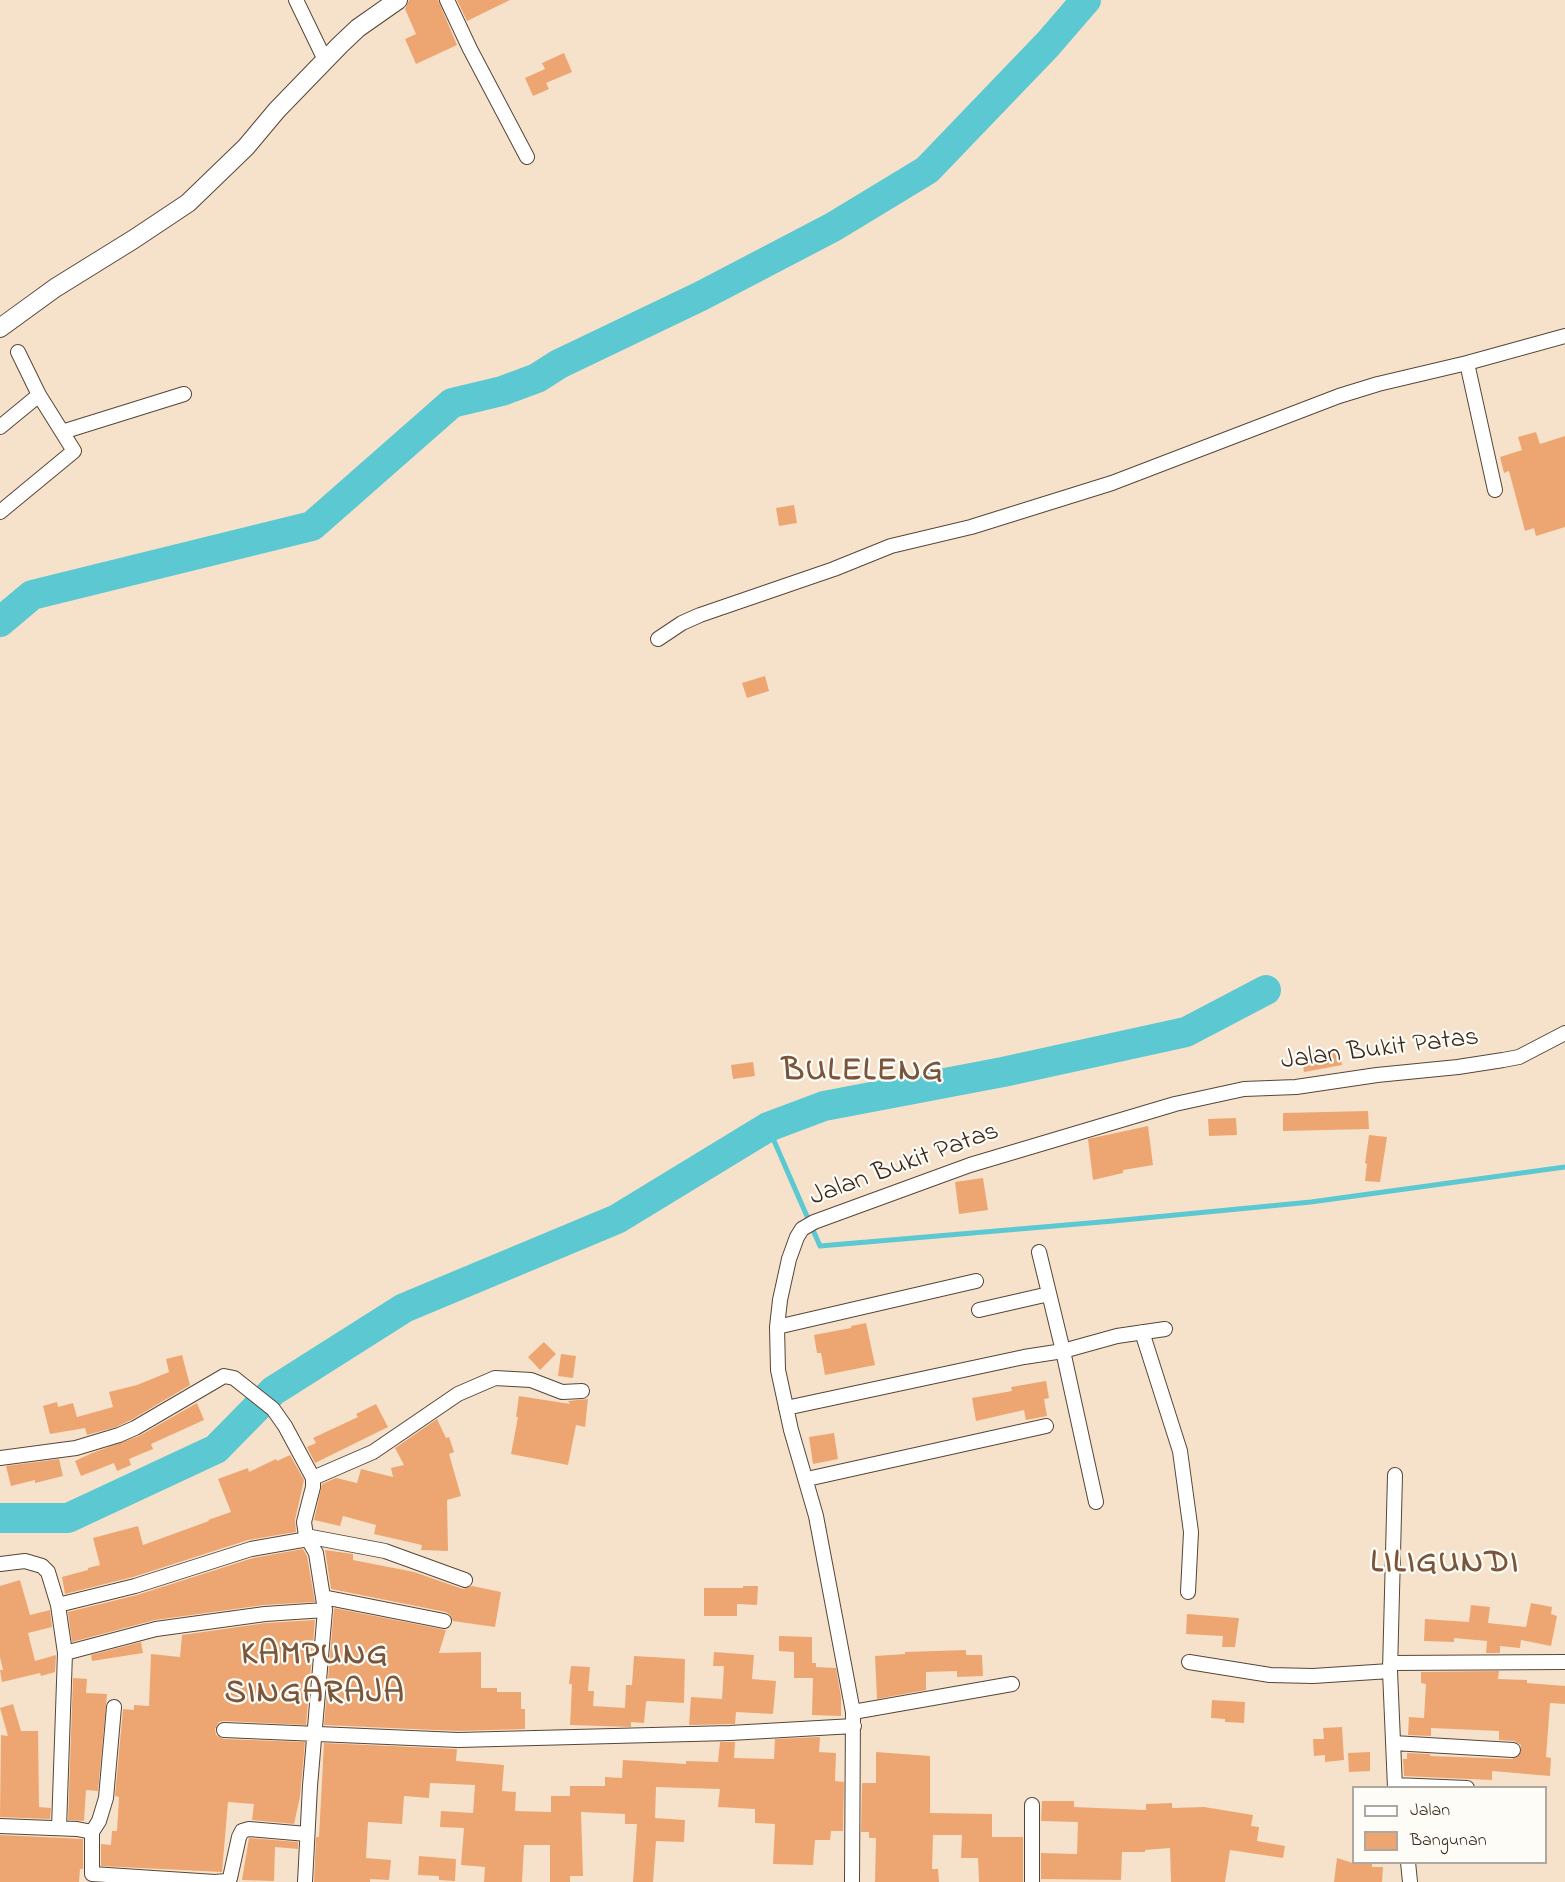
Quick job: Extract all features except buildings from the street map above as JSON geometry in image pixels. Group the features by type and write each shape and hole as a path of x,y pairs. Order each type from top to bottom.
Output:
{"street":[{"path":"296,0 325,60"},
{"path":"0,327 55,288 188,203 246,147 277,110 358,28 398,0"},
{"path":"447,0 527,157"},
{"path":"658,639 682,623 700,615 834,569 891,546 971,526 1112,483 1287,415 1378,384 1565,336"},
{"path":"0,512 74,452 39,395 18,352"},
{"path":"1467,363 1495,489"},
{"path":"62,432 183,394"},
{"path":"0,427 39,395"},
{"name":"Jalan Bukit Patas","path":"852,1882 853,1719 829,1581 807,1479 791,1430 778,1370 777,1327 789,1259 797,1237 808,1226 970,1165 1175,1104 1237,1090 1296,1087 1503,1060 1519,1057 1565,1033"},
{"path":"1039,1252 1064,1351 1096,1502"},
{"path":"777,1327 976,1281"},
{"path":"979,1310 1049,1294"},
{"path":"786,1408 1024,1357 1064,1351 1117,1336 1165,1329"},
{"path":"1142,1332 1180,1451 1191,1532 1188,1592"},
{"path":"0,1458 97,1443 135,1428 224,1376 234,1378 273,1409 290,1434 313,1478 313,1487 304,1522 307,1538 316,1553 324,1604 305,1882"},
{"path":"313,1478 373,1452 458,1394 495,1378 531,1380 562,1392 582,1391"},
{"path":"807,1479 1046,1426"},
{"path":"1395,1475 1390,1667 1395,1786"},
{"path":"58,1605 135,1586 251,1549 307,1538 385,1551 465,1580"},
{"path":"0,1564 33,1563 46,1569 58,1605 65,1653 59,1828"},
{"path":"65,1653 156,1629 324,1604 444,1621"},
{"path":"1189,1662 1270,1675 1313,1676 1390,1667 1565,1662"},
{"path":"224,1730 471,1739 730,1733 853,1719 1012,1684"},
{"path":"114,1707 106,1798 99,1821 92,1832 92,1874 226,1881 230,1878 242,1831 249,1829 307,1834"},
{"path":"1393,1743 1513,1750"},
{"path":"1032,1805 1032,1882"},
{"path":"0,1826 59,1828 92,1832"},
{"path":"1408,1864 1410,1882"}],"waterway":[{"path":"0,622 32,595 312,526 452,403 502,391 537,378 559,364 701,296 833,227 927,170 1048,44 1086,0"},
{"path":"0,1518 68,1518 216,1449 273,1391 404,1308 617,1219 768,1127 824,1106 1003,1072 1186,1032 1266,990"},
{"path":"768,1127 820,1246 1311,1202 1565,1167"}],"district":[{"name":"BULELENG","path":"863,1074"},
{"name":"LILIGUNDI","path":"1445,1566"},
{"name":"KAMPUNG SINGARAJA","path":"315,1677"}]}
